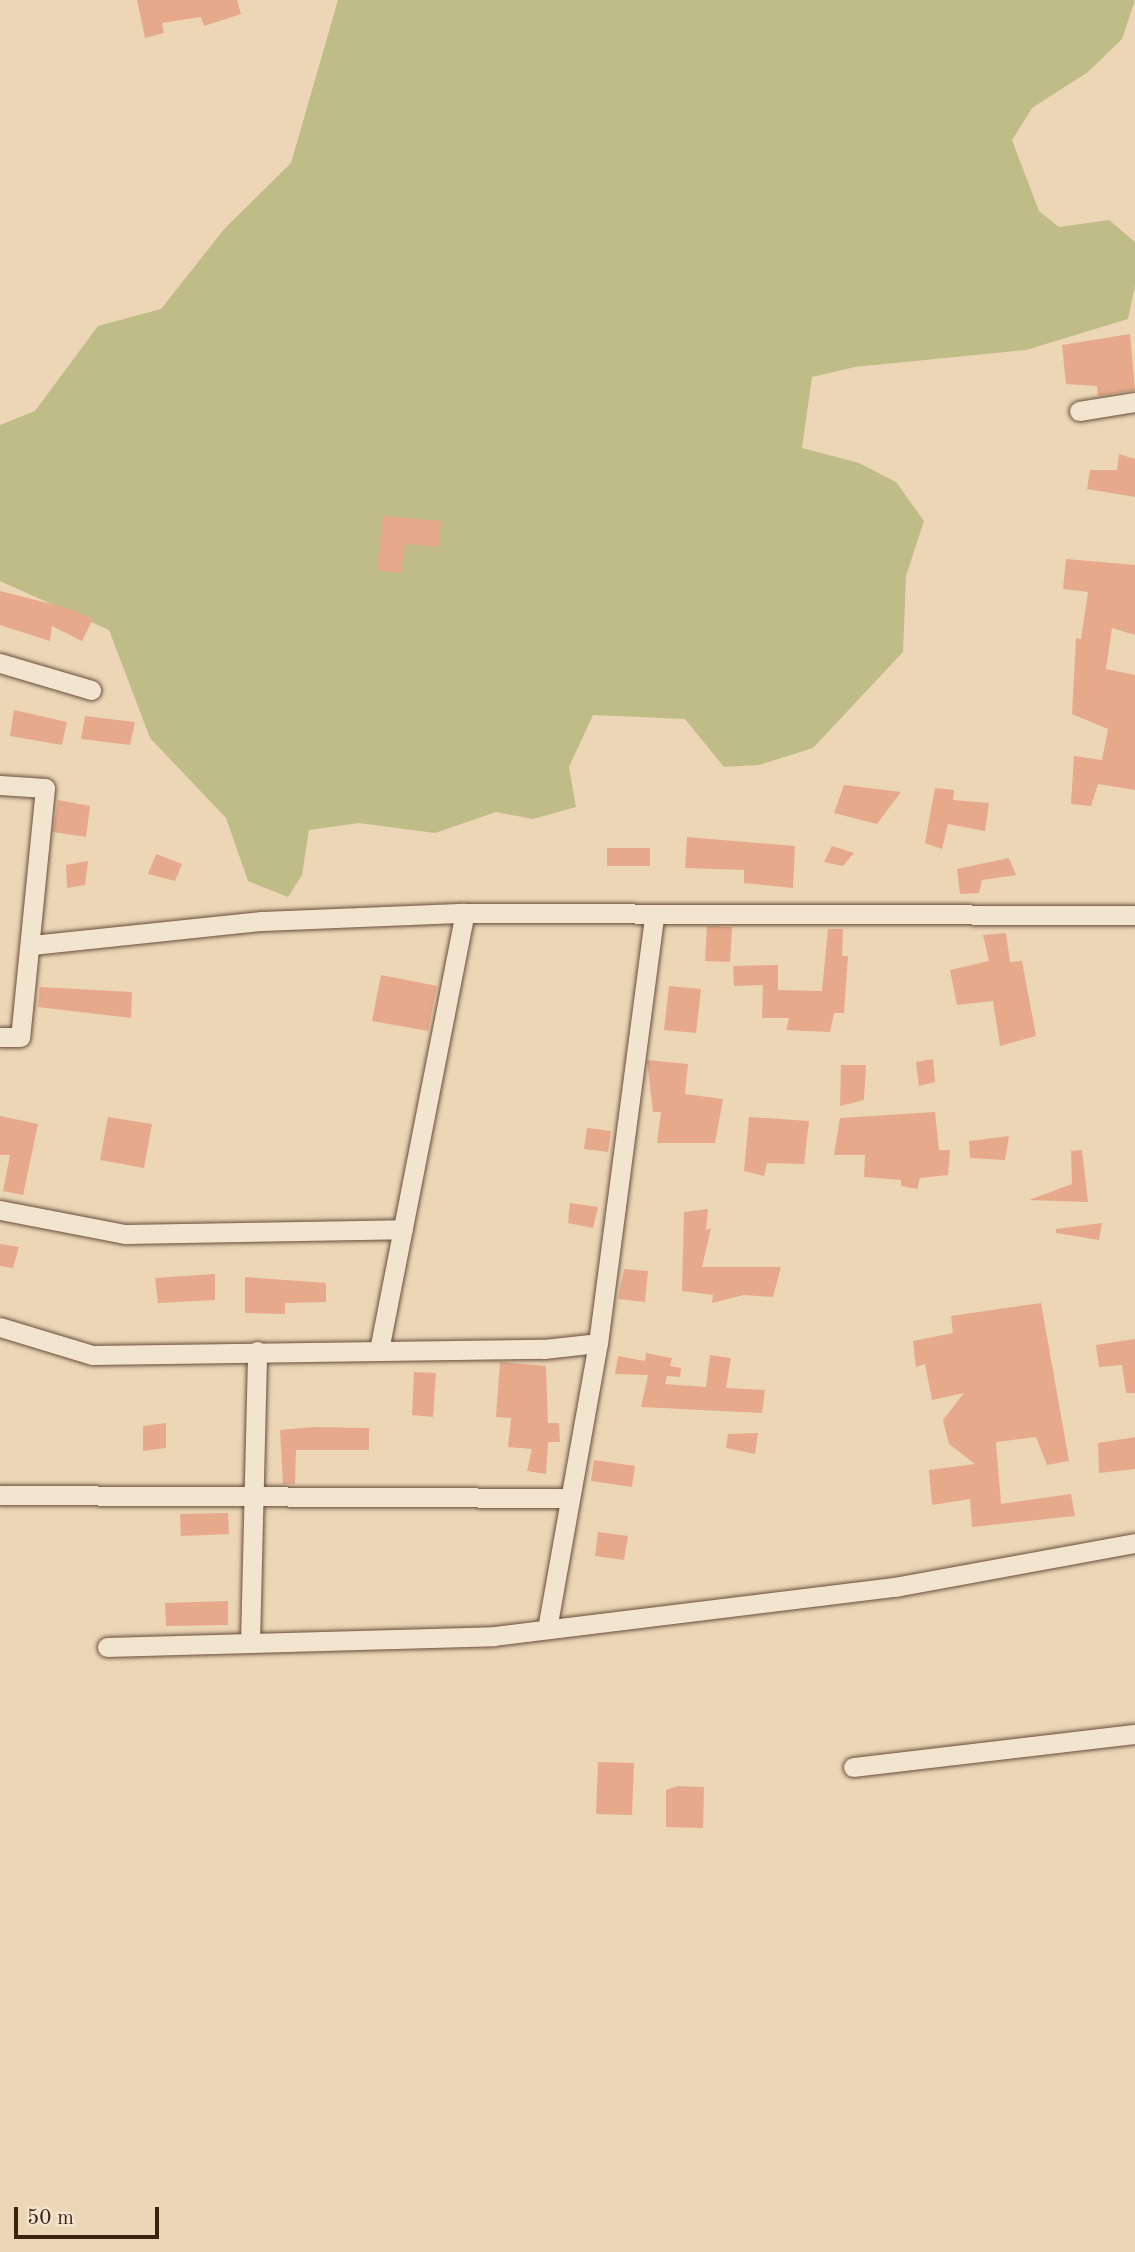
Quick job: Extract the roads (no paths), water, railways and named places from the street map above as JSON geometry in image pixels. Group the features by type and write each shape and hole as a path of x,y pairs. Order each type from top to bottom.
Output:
{"street":[{"path":"1079,411 1135,402"},
{"path":"0,663 91,690"},
{"path":"0,785 45,788 32,945 20,1037 0,1037"},
{"path":"32,945 262,921 465,913 654,916 1135,915"},
{"path":"379,1350 465,913"},
{"path":"547,1629 598,1343 654,916"},
{"path":"0,1210 125,1234 403,1229"},
{"path":"0,1327 92,1355 598,1343"},
{"path":"250,1643 257,1351"},
{"path":"0,1495 570,1498"},
{"path":"107,1647 547,1629 895,1587 1135,1543"},
{"path":"853,1766 1135,1734"}]}
